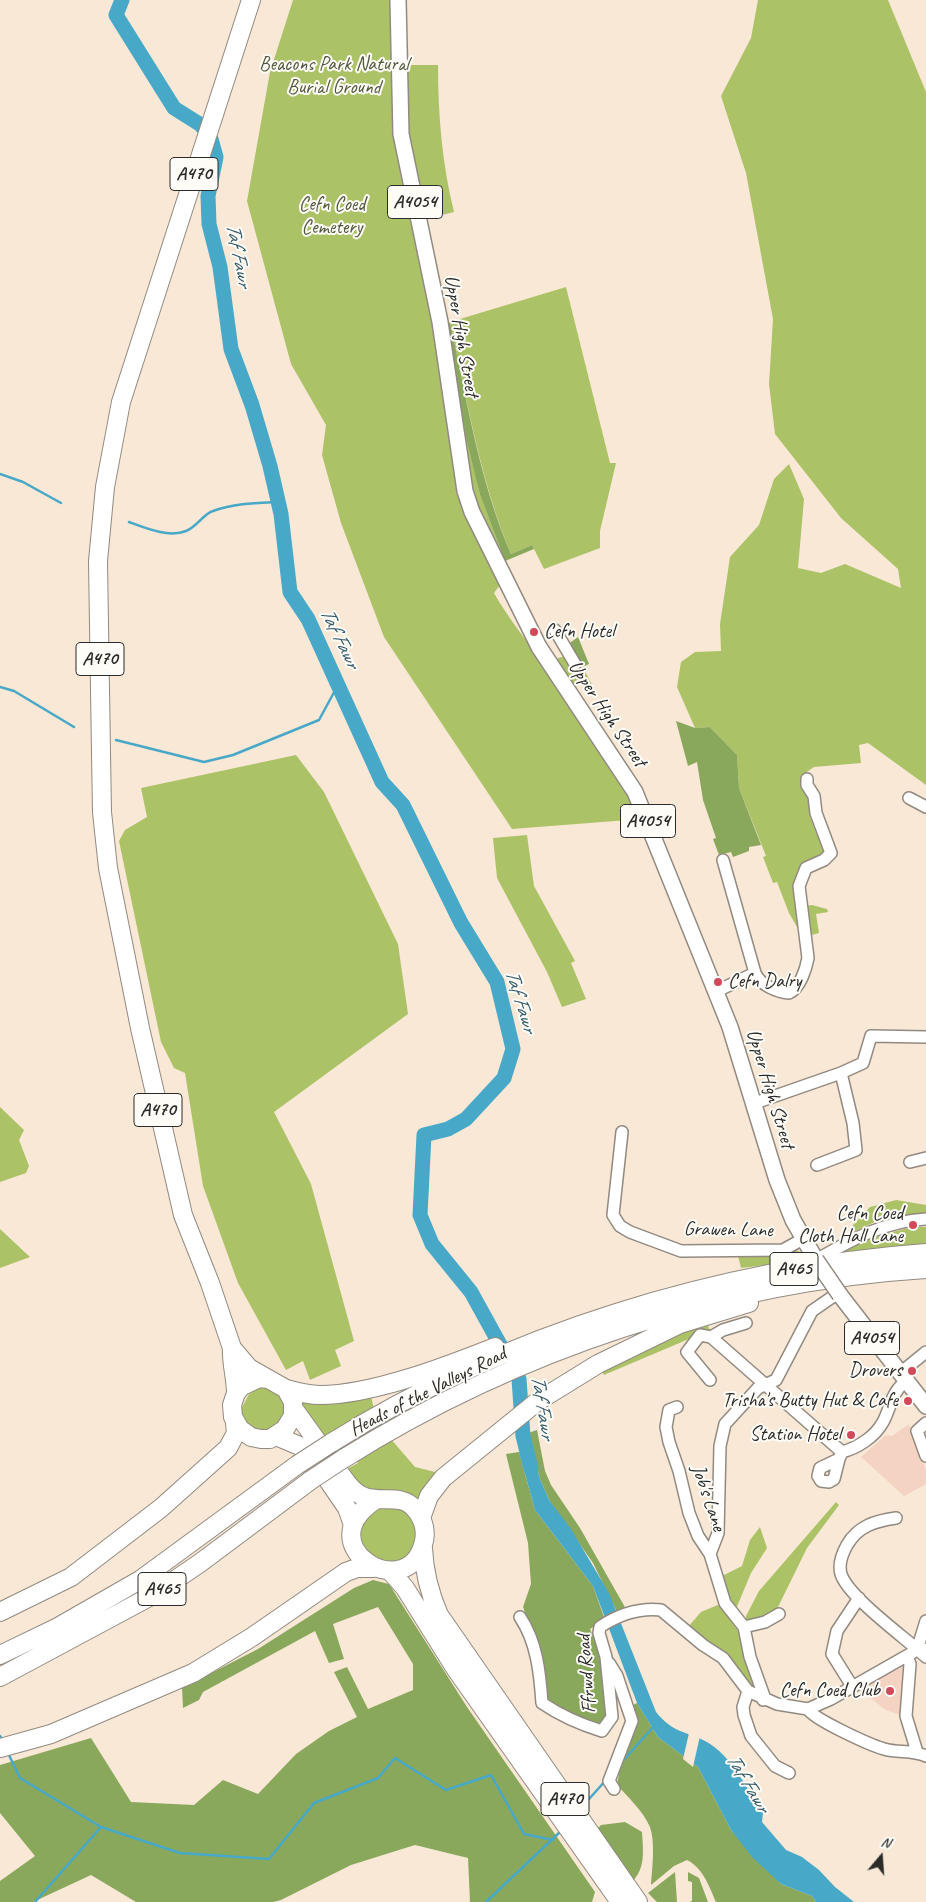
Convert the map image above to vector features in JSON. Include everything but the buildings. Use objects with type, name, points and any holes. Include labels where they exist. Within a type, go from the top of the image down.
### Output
[{"type":"highway","name":"A470","points":[[251,0],[121,402],[104,487],[98,561],[102,812],[108,868],[176,1192],[232,1348],[250,1368],[268,1379]]},
{"type":"highway","name":"A465","points":[[607,1319],[651,1295],[665,1297],[759,1275],[926,1253]]},
{"type":"highway","name":"Heads of the Valleys Road","points":[[0,1654],[58,1626],[140,1580],[297,1465],[377,1415],[492,1360],[607,1319],[706,1302],[804,1282],[854,1275],[926,1269]]},
{"type":"highway","points":[[421,1518],[429,1496],[443,1478],[499,1430],[538,1401],[598,1364],[680,1324],[792,1292],[804,1282]]},
{"type":"highway","name":"Heads of the Valleys Road","points":[[0,1677],[153,1595],[200,1563],[312,1480],[387,1433],[475,1388],[588,1340],[607,1319]]},
{"type":"highway","points":[[0,1612],[71,1577],[117,1544],[228,1448],[236,1433],[232,1405],[236,1393],[250,1381],[268,1379],[286,1389],[318,1395],[370,1387],[607,1319]]},
{"type":"highway","name":"A470","points":[[232,1348],[231,1361],[236,1380],[236,1393]]},
{"type":"highway","points":[[0,1748],[51,1734],[193,1673],[252,1637],[346,1572],[357,1568],[382,1569],[410,1564],[423,1548],[425,1528],[415,1509],[406,1502],[395,1498],[377,1499],[365,1497],[347,1483],[294,1409],[286,1389]]},
{"type":"highway","points":[[236,1423],[251,1437],[261,1439],[276,1436],[290,1423],[294,1409]]},
{"type":"highway","points":[[276,1436],[302,1447],[310,1454],[343,1502],[353,1525]]},
{"type":"highway","points":[[377,1499],[364,1507],[353,1525],[352,1538],[356,1550],[363,1561],[382,1569]]},
{"type":"highway","name":"A470","points":[[423,1548],[424,1573],[430,1596],[489,1700],[632,1902]]},
{"type":"highway","name":"A470","points":[[382,1569],[404,1588],[455,1668],[489,1700]]},
{"type":"main road","name":"Upper High Street","points":[[398,0],[401,134],[440,322],[465,491],[472,512],[520,612],[548,661],[635,792],[717,991],[777,1180],[792,1220],[817,1259]]},
{"type":"main road","name":"A4054","points":[[817,1259],[837,1295],[926,1406]]},
{"type":"street","points":[[555,630],[575,664]]},
{"type":"street","points":[[548,661],[566,649]]},
{"type":"street","points":[[724,860],[757,978],[767,985],[789,993],[795,988],[807,964],[799,886],[806,868],[824,860],[831,852],[816,813],[814,796],[807,785],[808,779]]},
{"type":"street","points":[[908,798],[926,807]]},
{"type":"street","points":[[717,991],[755,973]]},
{"type":"street","points":[[754,1103],[841,1073],[863,1063],[871,1036],[926,1037]]},
{"type":"street","points":[[816,1165],[856,1150],[853,1123],[841,1073]]},
{"type":"street","name":"Grawen Lane","points":[[622,1132],[614,1202],[614,1217],[620,1226],[681,1251],[783,1250],[804,1239]]},
{"type":"street","points":[[910,1162],[926,1158]]},
{"type":"street","points":[[817,1259],[844,1243],[872,1230],[902,1222],[926,1219]]},
{"type":"street","points":[[710,1554],[718,1533],[722,1435],[725,1424],[758,1388],[776,1380],[812,1311],[837,1295]]},
{"type":"street","points":[[711,1337],[724,1330],[746,1323]]},
{"type":"street","points":[[710,1380],[687,1352],[700,1335],[711,1337],[841,1455],[855,1448],[883,1422],[892,1396],[902,1378],[926,1352]]},
{"type":"street","name":"Job's Lane","points":[[677,1407],[669,1410],[666,1427],[689,1513],[698,1536],[710,1554],[725,1602],[744,1627],[750,1657],[764,1696],[763,1700]]},
{"type":"street","points":[[926,1423],[917,1431],[926,1456]]},
{"type":"street","points":[[896,1518],[873,1522],[856,1533],[845,1549],[840,1568],[842,1576],[859,1598],[923,1652]]},
{"type":"street","points":[[852,1686],[832,1654],[838,1632],[859,1598]]},
{"type":"street","name":"Ffrwd Road","points":[[520,1617],[529,1630],[537,1659],[542,1703],[563,1718],[602,1731],[612,1717],[606,1657],[599,1633],[600,1627],[620,1616],[643,1609],[661,1610],[702,1645],[723,1658],[748,1692],[763,1700],[808,1709]]},
{"type":"street","points":[[744,1627],[765,1622],[779,1614]]},
{"type":"street","points":[[923,1652],[926,1621]]},
{"type":"street","points":[[922,1754],[883,1748],[858,1738],[812,1714],[808,1709],[831,1699],[907,1656],[923,1652]]},
{"type":"street","points":[[907,1656],[910,1664],[906,1716],[922,1754]]},
{"type":"street","points":[[606,1657],[617,1676],[632,1721],[609,1781],[614,1789]]},
{"type":"street","points":[[748,1692],[743,1707],[751,1736],[775,1766],[789,1773]]},
{"type":"shaded area","points":[[909,1424],[926,1469],[926,1484],[904,1496],[861,1457],[886,1435],[892,1436]]},
{"type":"shaded area","points":[[905,1662],[903,1716],[886,1710],[857,1688]]},
{"type":"green space","name":"Cefn Coed Cemetery","points":[[293,0],[390,0],[397,128],[439,343],[457,495],[500,585],[494,593],[499,602],[569,700],[619,778],[641,819],[512,829],[384,637],[341,523],[322,455],[326,425],[291,364],[247,201],[270,72]]},
{"type":"green space","points":[[758,0],[888,0],[926,92],[926,785],[868,743],[859,745],[861,763],[814,767],[801,776],[812,809],[813,814],[810,817],[817,835],[823,836],[827,854],[806,865],[797,876],[795,892],[802,936],[789,913],[777,882],[773,883],[763,857],[766,856],[739,788],[737,755],[710,727],[695,728],[677,687],[681,662],[695,652],[721,651],[720,624],[730,557],[759,525],[774,479],[789,464],[804,499],[798,568],[821,573],[845,564],[901,588],[898,569],[841,518],[775,434],[769,384],[773,319],[746,173],[721,96],[751,38]]},
{"type":"green space","points":[[406,65],[438,65],[442,139],[446,175],[454,212],[426,219],[409,135]]},
{"type":"green space","points":[[566,287],[610,463],[616,463],[600,531],[600,548],[544,569],[532,545],[511,554],[500,526],[475,439],[450,322]]},
{"type":"green space","points":[[446,322],[450,322],[482,469],[500,526],[511,554],[532,545],[534,549],[505,561],[480,495],[467,441]]},
{"type":"green space","points":[[459,397],[480,495],[505,561],[502,563],[469,487],[460,438]]},
{"type":"green space","points":[[578,637],[589,664],[583,667],[567,645]]},
{"type":"green space","points":[[565,656],[583,667],[596,693],[581,683],[573,689],[558,663],[558,658]]},
{"type":"green space","points":[[676,721],[695,728],[710,727],[737,755],[739,788],[761,845],[749,847],[749,851],[733,857],[731,852],[719,855],[713,839],[716,838],[703,800],[697,762],[688,766]]},
{"type":"green space","points":[[296,755],[324,792],[398,944],[408,1014],[274,1112],[311,1184],[354,1341],[335,1350],[341,1366],[310,1380],[303,1361],[286,1370],[238,1283],[203,1186],[185,1073],[174,1068],[161,1042],[119,841],[125,830],[147,817],[141,788]]},
{"type":"green space","points":[[527,835],[534,886],[575,961],[571,963],[586,999],[562,1007],[547,972],[497,878],[493,838]]},
{"type":"green space","points":[[812,905],[827,909],[828,912],[816,914],[819,933],[808,936],[806,906]]},
{"type":"green space","points":[[0,1107],[24,1130],[19,1140],[29,1166],[26,1173],[0,1182]]},
{"type":"green space","points":[[896,1200],[926,1205],[926,1214],[879,1220],[853,1232],[853,1225],[870,1207]]},
{"type":"green space","points":[[916,1227],[926,1227],[926,1246],[846,1254],[846,1251],[871,1239]]},
{"type":"green space","points":[[0,1229],[30,1257],[0,1268]]},
{"type":"green space","points":[[796,1250],[804,1254],[806,1260],[741,1268],[738,1256],[774,1255]]},
{"type":"green space","points":[[707,1324],[710,1330],[604,1375],[601,1369],[654,1343]]},
{"type":"green space","points":[[265,1384],[274,1387],[288,1405],[278,1430],[256,1433],[238,1415],[249,1394]]},
{"type":"green space","points":[[370,1392],[374,1409],[324,1438],[299,1403],[308,1398]]},
{"type":"green space","points":[[537,1430],[545,1471],[551,1485],[580,1528],[626,1609],[618,1614],[593,1563],[549,1500],[540,1479],[528,1433]]},
{"type":"green space","points":[[390,1438],[415,1467],[439,1473],[418,1502],[398,1493],[363,1489],[345,1470],[358,1463],[356,1458]]},
{"type":"green space","points":[[519,1452],[535,1510],[593,1586],[605,1620],[590,1629],[601,1655],[607,1716],[598,1724],[581,1721],[545,1699],[543,1661],[523,1607],[531,1584],[528,1543],[506,1454]]},
{"type":"green space","points":[[836,1502],[839,1505],[807,1548],[778,1607],[765,1618],[751,1622],[746,1620],[746,1616],[759,1591]]},
{"type":"green space","points":[[389,1507],[400,1509],[409,1515],[415,1524],[417,1535],[415,1546],[409,1555],[400,1561],[389,1563],[378,1561],[369,1555],[363,1546],[361,1535],[363,1524],[369,1515],[378,1509]]},
{"type":"green space","points":[[760,1527],[767,1548],[751,1573],[736,1609],[730,1604],[722,1576],[742,1566],[750,1540]]},
{"type":"green space","points":[[373,1580],[389,1584],[467,1707],[595,1892],[592,1902],[470,1902],[468,1858],[415,1845],[351,1865],[281,1900],[273,1902],[136,1902],[91,1875],[33,1902],[0,1902],[0,1881],[35,1856],[0,1813],[0,1765],[91,1738],[131,1802],[194,1805],[223,1780],[258,1794],[296,1754],[329,1731],[357,1717],[334,1672],[347,1667],[368,1709],[413,1690],[413,1664],[378,1607],[333,1624],[344,1659],[329,1663],[315,1631],[203,1692],[199,1700],[183,1708],[182,1688],[258,1649],[354,1588]]},
{"type":"green space","points":[[720,1604],[740,1634],[757,1692],[688,1627],[701,1612]]},
{"type":"green space","points":[[637,1703],[658,1737],[698,1767],[731,1830],[781,1884],[812,1896],[816,1902],[716,1902],[701,1873],[693,1863],[687,1860],[674,1866],[651,1885],[653,1855],[649,1825],[643,1814],[617,1785],[631,1706]]},
{"type":"green space","points":[[625,1822],[642,1832],[642,1865],[632,1882],[596,1830],[601,1825]]},
{"type":"green space","points":[[675,1872],[677,1902],[657,1902],[648,1893]]},
{"type":"green space","points":[[688,1872],[699,1878],[708,1902],[689,1902],[692,1901],[692,1882],[688,1881]]},
{"type":"water","points":[[532,1448],[540,1479],[549,1500],[571,1529],[609,1593],[656,1712],[673,1728],[705,1741],[723,1754],[738,1773],[763,1813],[762,1822],[786,1850],[802,1857],[819,1870],[835,1887],[854,1902],[816,1902],[812,1896],[781,1884],[752,1857],[731,1830],[698,1767],[658,1737],[637,1703],[593,1586],[535,1510],[519,1452]]},
{"type":"pier","points":[[689,1733],[700,1736],[693,1767],[683,1759]]},
{"type":"waterway","name":"Taf Fawr","points":[[122,0],[116,15],[174,108],[201,125],[211,139],[216,157],[208,196],[209,224],[220,267],[231,349],[252,405],[270,466],[281,514],[290,592],[308,619],[382,782],[403,805],[461,923],[497,982],[513,1049],[504,1078],[466,1119],[448,1129],[424,1135],[420,1215],[432,1244],[471,1292],[519,1379],[523,1436],[531,1468]]},
{"type":"waterway","points":[[0,474],[23,482],[61,503]]},
{"type":"waterway","points":[[129,522],[165,533],[179,533],[190,529],[206,515],[221,508],[279,502]]},
{"type":"waterway","points":[[116,740],[204,762],[233,755],[319,720],[338,685]]},
{"type":"waterway","points":[[0,687],[14,691],[74,727]]},
{"type":"waterway","points":[[621,1763],[654,1726]]},
{"type":"waterway","points":[[0,1736],[3,1741]]},
{"type":"waterway","points":[[8,1753],[20,1778],[101,1827],[180,1853],[269,1859],[314,1803],[378,1778],[395,1758],[446,1790],[491,1775],[524,1834],[553,1840]]},
{"type":"waterway","points":[[581,1808],[606,1780]]},
{"type":"waterway","points":[[35,1902],[101,1827]]},
{"type":"waterway","points":[[486,1902],[561,1831]]},
{"type":"place","name":"Cefn Hotel","points":[[534,632]]},
{"type":"place","name":"Cefn Dalry","points":[[718,982]]},
{"type":"place","name":"Cefn Coed Cloth Hall Lane","points":[[913,1225]]},
{"type":"place","name":"Drovers","points":[[912,1371]]},
{"type":"place","name":"Trisha's Butty Hut & Cafe","points":[[908,1401]]},
{"type":"place","name":"Station Hotel","points":[[851,1435]]},
{"type":"place","name":"Cefn Coed Club","points":[[890,1691]]},
{"type":"park label","name":"Beacons Park Natural Burial Ground","points":[[334,76]]}]
